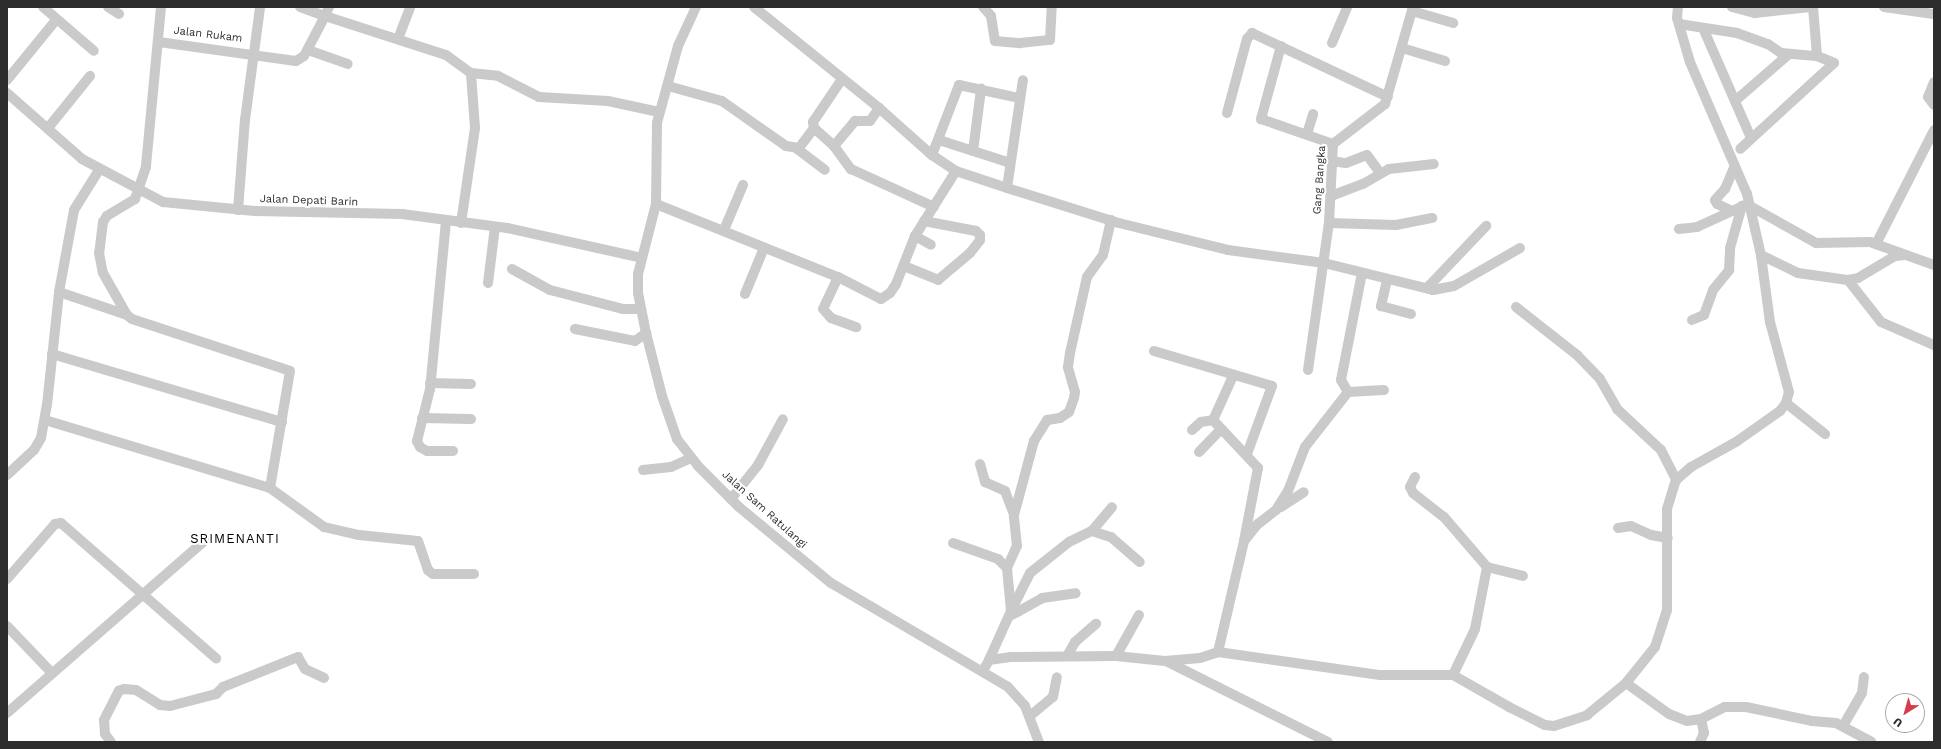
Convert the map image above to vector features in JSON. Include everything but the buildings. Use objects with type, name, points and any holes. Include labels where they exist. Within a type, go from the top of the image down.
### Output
[{"type":"street","points":[[43,7],[56,20],[94,51]]},
{"type":"street","points":[[108,7],[119,14]]},
{"type":"street","points":[[127,315],[103,273],[99,239],[107,216],[133,202],[146,167],[159,42],[161,7]]},
{"type":"street","points":[[238,210],[245,120],[260,7]]},
{"type":"street","points":[[300,7],[327,12],[398,39],[446,54],[471,73],[498,76],[539,97],[608,101],[659,112]]},
{"type":"street","points":[[398,39],[410,7]]},
{"type":"street","name":"Jalan Sam Ratulangi","points":[[696,7],[678,46],[668,86],[659,112],[655,153],[656,204],[638,274],[641,309],[646,333],[662,396],[678,439],[691,458],[730,499],[768,534],[849,596],[983,671],[1017,696],[1030,716],[1039,742]]},
{"type":"street","points":[[754,7],[879,108],[932,155],[956,171],[1007,188],[1111,220],[1228,250],[1324,263],[1387,280],[1433,290],[1454,286],[1520,248]]},
{"type":"street","points":[[983,7],[991,16],[995,41],[1020,43],[1050,40],[1052,7]]},
{"type":"street","points":[[1332,42],[1347,7]]},
{"type":"street","points":[[989,660],[1067,656],[1116,656],[1165,661],[1200,658],[1218,652],[1380,675],[1453,675],[1509,707],[1545,725],[1554,726],[1587,715],[1626,683],[1654,648],[1661,632],[1666,610],[1668,502],[1676,480],[1691,467],[1743,437],[1786,403],[1789,392],[1770,322],[1761,255],[1747,205],[1735,166],[1690,62],[1679,24],[1678,7]]},
{"type":"street","points":[[1732,7],[1755,13],[1811,7],[1817,56]]},
{"type":"street","points":[[1884,7],[1934,14]]},
{"type":"street","points":[[1412,9],[1453,23]]},
{"type":"street","name":"Gang Bangka","points":[[1308,370],[1329,223],[1333,144],[1380,109],[1388,97],[1412,9]]},
{"type":"street","points":[[327,12],[308,50],[348,64]]},
{"type":"street","points":[[7,80],[56,20]]},
{"type":"street","points":[[1679,24],[1737,33],[1789,54],[1817,56],[1832,61],[1833,68],[1740,149]]},
{"type":"street","points":[[1703,28],[1751,138]]},
{"type":"street","points":[[1226,113],[1249,35],[1252,34],[1281,46],[1388,97]]},
{"type":"street","name":"Jalan Rukam","points":[[159,42],[255,53],[296,61],[308,50]]},
{"type":"street","points":[[1281,46],[1260,117],[1333,144]]},
{"type":"street","points":[[1402,48],[1445,61]]},
{"type":"street","points":[[1735,101],[1789,54]]},
{"type":"street","points":[[461,223],[475,128],[471,73]]},
{"type":"street","points":[[48,128],[90,76]]},
{"type":"street","points":[[842,79],[813,122],[814,128],[834,146],[851,169],[934,207]]},
{"type":"street","points":[[1007,188],[1019,98],[1023,80]]},
{"type":"street","points":[[1934,82],[1928,97],[1934,105]]},
{"type":"street","points":[[932,155],[959,85],[1019,98]]},
{"type":"street","points":[[668,86],[722,101],[775,141],[796,148],[825,170]]},
{"type":"street","points":[[973,151],[981,89]]},
{"type":"street","name":"Jalan Depati Barin","points":[[7,93],[99,170],[163,202],[238,210],[402,214],[494,227],[642,258]]},
{"type":"street","points":[[834,146],[854,121],[870,121],[879,108]]},
{"type":"street","points":[[1307,134],[1313,114]]},
{"type":"street","points":[[796,148],[814,128]]},
{"type":"street","points":[[1876,244],[1934,130]]},
{"type":"street","points":[[939,140],[1010,163]]},
{"type":"street","points":[[1331,161],[1346,163],[1367,155],[1380,174]]},
{"type":"street","points":[[1331,196],[1363,184],[1389,169],[1434,164]]},
{"type":"street","points":[[1730,210],[1717,204],[1716,200],[1725,189],[1735,166]]},
{"type":"street","points":[[7,475],[34,450],[45,420],[58,292],[74,210],[99,170]]},
{"type":"street","points":[[656,204],[838,277],[881,298],[890,293],[904,266],[915,236],[956,171]]},
{"type":"street","points":[[724,230],[743,185]]},
{"type":"street","points":[[1692,320],[1704,316],[1713,290],[1729,270],[1730,248],[1747,205]]},
{"type":"street","points":[[1679,229],[1697,227],[1730,210],[1747,205],[1816,243],[1876,244],[1934,265]]},
{"type":"street","points":[[1329,223],[1409,224],[1432,218]]},
{"type":"street","points":[[1014,516],[1036,436],[1046,420],[1060,418],[1070,409],[1075,392],[1068,367],[1072,346],[1087,277],[1101,259],[1111,220]]},
{"type":"street","points":[[446,221],[430,383],[417,441],[420,448],[434,451],[453,451]]},
{"type":"street","points":[[904,266],[938,280],[970,253],[980,240],[980,235],[976,231],[924,221]]},
{"type":"street","points":[[1427,288],[1486,226]]},
{"type":"street","points":[[488,283],[494,227]]},
{"type":"street","points":[[915,236],[930,245]]},
{"type":"street","points":[[745,294],[764,248]]},
{"type":"street","points":[[1761,255],[1798,273],[1848,280],[1863,276],[1895,256],[1905,254]]},
{"type":"street","points":[[512,269],[550,290],[623,309],[641,309]]},
{"type":"street","points":[[1348,392],[1341,380],[1362,273]]},
{"type":"street","points":[[838,277],[823,309],[832,318],[856,327]]},
{"type":"street","points":[[1387,280],[1381,306],[1411,314]]},
{"type":"street","points":[[1848,280],[1881,322],[1934,345]]},
{"type":"street","points":[[58,292],[289,369],[282,422],[270,488]]},
{"type":"street","points":[[1516,307],[1577,355],[1600,379],[1617,409],[1661,450],[1676,480]]},
{"type":"street","points":[[575,329],[635,341],[646,333]]},
{"type":"street","points":[[1154,351],[1233,376],[1272,386],[1247,454]]},
{"type":"street","points":[[52,354],[282,422]]},
{"type":"street","points":[[1213,420],[1233,376]]},
{"type":"street","points":[[430,383],[471,384]]},
{"type":"street","points":[[1276,510],[1288,491],[1307,444],[1348,392],[1384,390]]},
{"type":"street","points":[[1786,403],[1825,434]]},
{"type":"street","points":[[422,418],[471,419]]},
{"type":"street","points":[[730,499],[758,465],[783,419]]},
{"type":"street","points":[[45,420],[270,488],[324,526],[358,535],[418,541],[428,570],[433,574],[474,574]]},
{"type":"street","points":[[1213,420],[1247,454],[1258,468],[1244,541],[1218,652]]},
{"type":"street","points":[[1192,430],[1203,421],[1213,420]]},
{"type":"street","points":[[1199,452],[1221,429]]},
{"type":"street","points":[[643,470],[671,468],[691,458]]},
{"type":"street","points":[[980,464],[985,482],[1010,496],[1014,516],[1017,546],[1008,568],[1008,615]]},
{"type":"street","points":[[1414,477],[1410,487],[1413,493],[1444,517],[1486,567],[1523,576]]},
{"type":"street","points":[[1244,541],[1258,524],[1276,510],[1304,492]]},
{"type":"street","points":[[983,671],[1008,615],[1030,573],[1069,542],[1092,531],[1112,507]]},
{"type":"street","points":[[7,579],[58,523],[216,658]]},
{"type":"street","points":[[1618,528],[1631,526],[1651,535],[1668,538]]},
{"type":"street","points":[[1092,531],[1111,537],[1140,562]]},
{"type":"street","points":[[7,714],[51,672],[142,596],[205,540]]},
{"type":"street","points":[[953,543],[998,559],[1008,568]]},
{"type":"street","points":[[1453,675],[1475,629],[1486,567]]},
{"type":"street","points":[[1008,615],[1042,598],[1076,593]]},
{"type":"street","points":[[1116,656],[1139,615]]},
{"type":"street","points":[[1067,656],[1075,642],[1096,624]]},
{"type":"street","points":[[7,626],[51,672]]},
{"type":"street","points":[[111,742],[105,734],[104,720],[119,691],[124,689],[136,690],[160,705],[170,706],[216,694],[223,687],[298,656],[305,669],[324,678]]},
{"type":"street","points":[[1165,661],[1324,741]]},
{"type":"street","points":[[1030,716],[1053,697],[1057,677]]},
{"type":"street","points":[[1843,726],[1862,693],[1864,677]]},
{"type":"street","points":[[1626,683],[1679,719],[1701,720],[1735,706],[1843,726],[1871,742]]},
{"type":"street","points":[[1700,742],[1704,733],[1701,720]]},
{"type":"district","name":"SRIMENANTI","points":[[235,539]]}]
